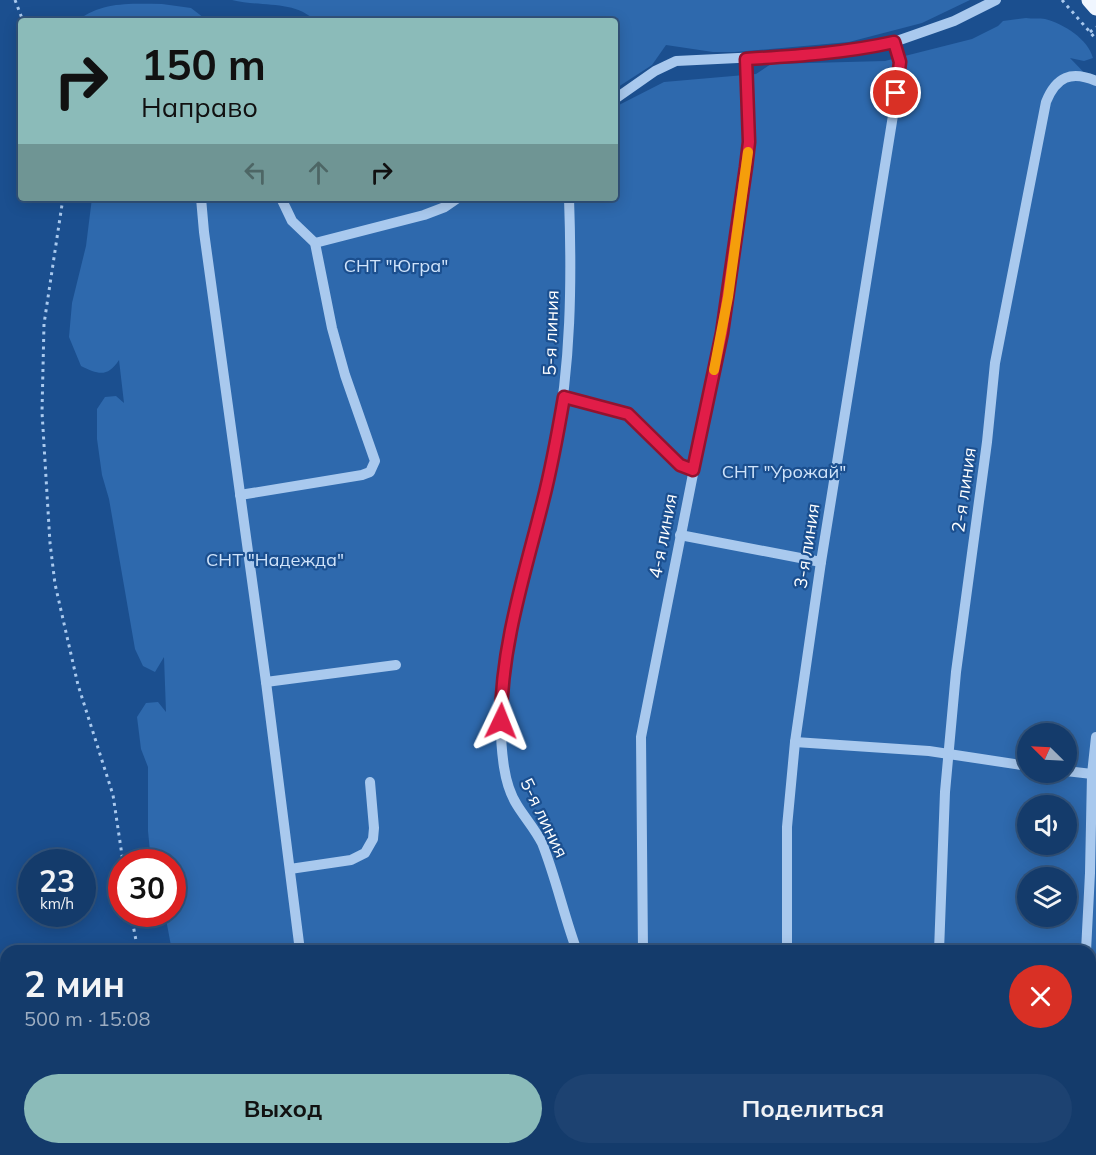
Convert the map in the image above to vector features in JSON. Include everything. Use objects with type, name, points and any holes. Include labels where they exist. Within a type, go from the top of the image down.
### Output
[{"type":"main road","points":[[1089,0],[1096,8]]},
{"type":"street","points":[[618,97],[655,71],[676,61],[746,59],[865,49],[894,42],[954,21],[996,0]]},
{"type":"street","name":"3-я линия","points":[[787,945],[787,827],[795,742],[821,562],[900,72],[900,62],[894,42]]},
{"type":"street","name":"4-я линия","points":[[643,945],[641,737],[722,333],[749,142],[746,59]]},
{"type":"street","name":"2-я линия","points":[[939,945],[948,754],[956,672],[987,442],[995,363],[1046,102],[1053,88],[1064,78],[1077,75],[1096,81]]},
{"type":"street","points":[[201,201],[299,945]]},
{"type":"street","points":[[240,495],[362,475],[374,468],[373,453],[345,375],[332,328],[315,243],[292,221],[282,201]]},
{"type":"street","name":"5-я линия","points":[[569,201],[569,314],[564,397],[547,484],[512,626],[503,682],[501,721],[504,766],[511,792],[542,845],[575,945]]},
{"type":"street","points":[[315,243],[424,215],[445,202]]},
{"type":"street","points":[[564,397],[628,414],[680,465],[693,470]]},
{"type":"street","points":[[680,535],[821,562]]},
{"type":"street","points":[[266,682],[396,665]]},
{"type":"street","points":[[1086,945],[1092,774],[1096,736]]},
{"type":"street","points":[[795,742],[948,754],[1017,764]]},
{"type":"street","points":[[1077,772],[1092,774]]},
{"type":"street","points":[[290,868],[351,860],[365,853],[373,839],[374,828],[370,782]]},
{"type":"path","points":[[15,0],[22,18]]},
{"type":"path","points":[[1062,0],[1096,39]]},
{"type":"path","points":[[1090,32],[1096,27]]},
{"type":"path","points":[[63,201],[44,324],[42,412],[50,543],[55,584],[78,685],[112,795],[121,849]]},
{"type":"path","points":[[133,927],[137,945]]},
{"type":"green space","points":[[232,0],[970,0],[922,23],[849,42],[735,52],[713,52],[666,45],[652,65],[618,87],[618,18],[312,18],[288,7]]},
{"type":"green space","points":[[128,4],[162,4],[191,8],[204,18],[82,18],[97,10]]},
{"type":"green space","name":"СНТ \"Урожай\"","points":[[1026,18],[1045,19],[1074,33],[1086,45],[1093,58],[1084,61],[1070,58],[1096,85],[1096,945],[171,945],[167,927],[186,927],[186,849],[150,849],[148,767],[141,749],[137,717],[146,703],[158,702],[166,712],[164,657],[155,672],[143,666],[135,649],[97,439],[97,409],[105,397],[116,396],[124,403],[119,360],[107,372],[98,373],[87,369],[81,366],[69,337],[72,303],[86,246],[92,201],[618,201],[618,105],[664,82],[756,74],[771,64],[885,61],[972,39],[998,26],[1003,21]]},
{"type":"slow traffic","points":[[714,370],[728,297],[748,152]]},
{"type":"route","points":[[501,721],[503,682],[512,626],[547,484],[564,397],[625,412],[634,418],[675,461],[693,470],[722,333],[746,167],[749,142],[746,59],[823,54],[865,49],[894,42],[900,62],[896,93]]},
{"type":"park label","name":"СНТ \"Югра\"","points":[[396,266]]},
{"type":"park label","name":"СНТ \"Надежда\"","points":[[275,560]]}]
